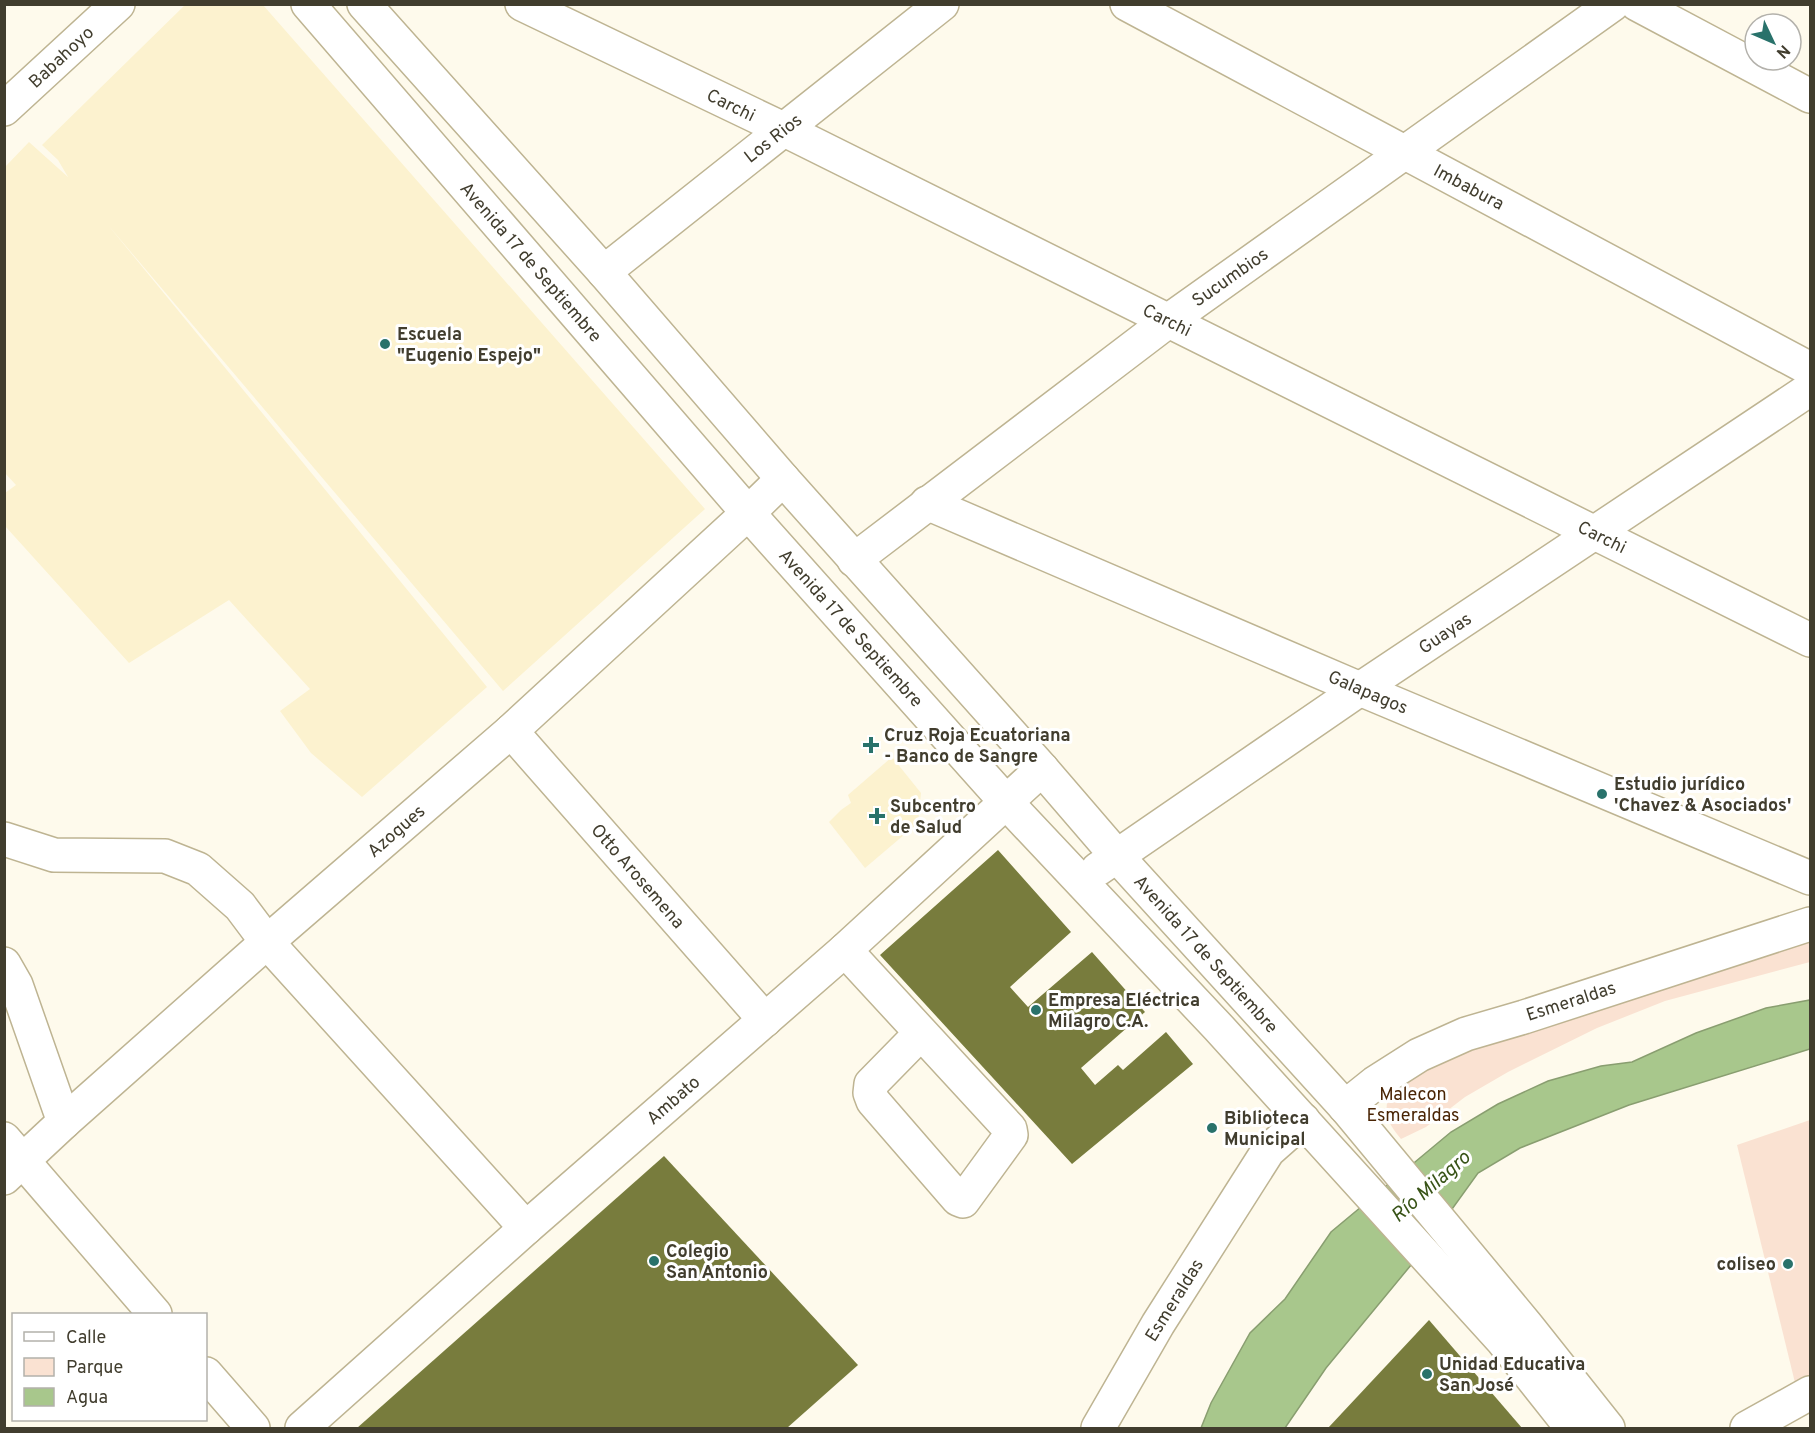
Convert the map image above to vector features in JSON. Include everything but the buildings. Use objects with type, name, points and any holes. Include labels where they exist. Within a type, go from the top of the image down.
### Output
[{"type":"street","name":"Babahoyo","points":[[4,110],[118,4]]},
{"type":"street","name":"Avenida 17 de Septiembre","points":[[308,4],[748,513],[1007,803],[1309,1127],[1608,1428]]},
{"type":"street","name":"Avenida 17 de Septiembre","points":[[364,4],[604,272],[854,560],[1116,855],[1346,1108],[1515,1333],[1572,1428]]},
{"type":"street","name":"Carchi","points":[[522,4],[783,129],[1810,640]]},
{"type":"street","name":"Los Rios","points":[[604,272],[942,4]]},
{"type":"street","name":"Imbabura","points":[[1127,4],[1810,369]]},
{"type":"street","name":"Sucumbios","points":[[854,560],[1168,321],[1613,4]]},
{"type":"street","points":[[1637,4],[1810,96]]},
{"type":"street","name":"Guayas","points":[[1082,881],[1116,855],[1360,689],[1810,389]]},
{"type":"street","name":"Azogues","points":[[11,1159],[64,1122],[267,942],[511,731],[783,479]]},
{"type":"street","name":"Galapagos","points":[[927,503],[1360,689],[1810,878]]},
{"type":"street","name":"Otto Arosemena","points":[[511,731],[765,1020]]},
{"type":"street","name":"Ambato","points":[[302,1428],[526,1228],[845,950],[1042,769]]},
{"type":"street","points":[[4,839],[54,855],[165,856],[198,869],[240,906],[267,942],[526,1228]]},
{"type":"street","name":"Esmeraldas","points":[[1346,1108],[1375,1083],[1419,1054],[1466,1034],[1810,924]]},
{"type":"street","points":[[845,950],[1011,1129],[1011,1135],[963,1201],[950,1191],[873,1101],[870,1093],[871,1084],[921,1033]]},
{"type":"street","points":[[4,964],[16,985],[64,1122]]},
{"type":"street","name":"Esmeraldas","points":[[1098,1428],[1158,1324],[1268,1150],[1309,1127]]},
{"type":"street","points":[[11,1159],[154,1313]]},
{"type":"street","points":[[207,1375],[252,1428]]},
{"type":"street","points":[[1747,1428],[1810,1393]]},
{"type":"shaded area","points":[[186,4],[263,5],[705,509],[503,691],[108,225],[487,687],[362,797],[311,753],[280,711],[310,689],[229,600],[129,663],[5,526],[5,493],[16,485],[4,472],[5,167],[29,142],[68,177],[58,160],[42,145]]},
{"type":"shaded area","name":"Subcentro de Salud","points":[[892,757],[921,793],[918,823],[865,868],[829,822],[851,803],[848,795]]},
{"type":"green space","name":"Malecon Esmeraldas","points":[[1810,940],[1810,962],[1665,1001],[1597,1028],[1508,1072],[1465,1097],[1426,1127],[1401,1139],[1389,1121],[1387,1103],[1390,1088],[1438,1057]]},
{"type":"green space","name":"coliseo","points":[[1810,1120],[1810,1382],[1797,1391],[1737,1145]]},
{"type":"water","name":"Río Milagro","points":[[1810,1000],[1810,1049],[1629,1105],[1520,1148],[1478,1173],[1416,1259],[1326,1368],[1285,1428],[1201,1428],[1211,1403],[1250,1333],[1285,1299],[1331,1232],[1451,1132],[1498,1104],[1548,1081],[1601,1066],[1632,1062],[1696,1033],[1766,1008]]},
{"type":"place","name":"Escuela \"Eugenio Espejo\"","points":[[385,344]]},
{"type":"place","name":"Cruz Roja Ecuatoriana - Banco de Sangre","points":[[871,745]]},
{"type":"place","name":"Estudio jurídico 'Chavez & Asociados'","points":[[1602,794]]},
{"type":"place","name":"Subcentro de Salud","points":[[877,816]]},
{"type":"place","name":"Empresa Eléctrica Milagro C.A.","points":[[1036,1010]]},
{"type":"place","name":"Biblioteca Municipal","points":[[1212,1128]]},
{"type":"place","name":"Colegio San Antonio","points":[[654,1261]]},
{"type":"place","name":"coliseo","points":[[1788,1264]]},
{"type":"place","name":"Unidad Educativa San José","points":[[1427,1374]]}]
